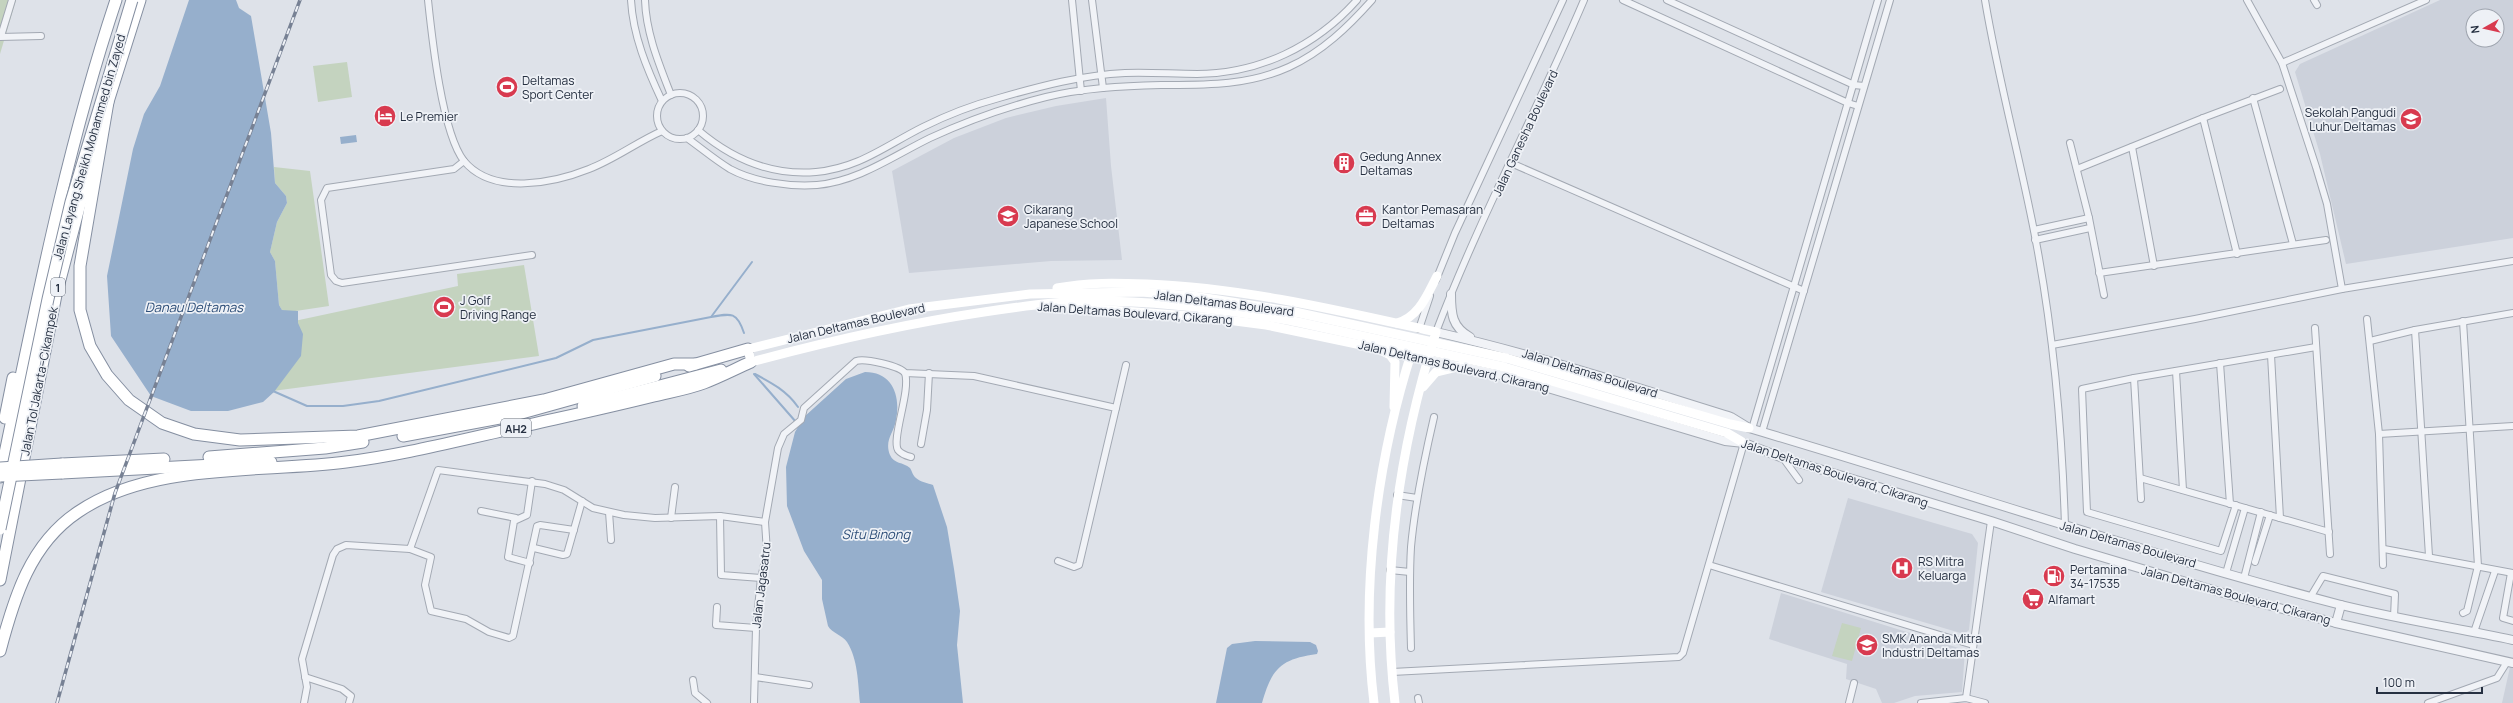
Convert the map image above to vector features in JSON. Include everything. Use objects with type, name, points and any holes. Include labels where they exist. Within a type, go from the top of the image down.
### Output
[{"type":"highway","name":"Jalan Tol Jakarta–Cikampek","points":[[0,477],[35,302],[56,211],[84,106],[116,0]]},
{"type":"highway","name":"Jalan Layang Sheikh Mohammed bin Zayed","points":[[0,498],[64,208],[126,0]]},
{"type":"highway","name":"Jalan Layang Sheikh Mohammed bin Zayed","points":[[0,529],[48,299],[71,202],[132,0]]},
{"type":"highway","name":"Jalan Tol Jakarta–Cikampek","points":[[0,580],[56,295],[108,102],[140,0]]},
{"type":"highway","points":[[108,102],[80,266],[80,310],[90,346],[107,375],[129,400],[162,423],[194,434],[233,440],[358,436],[544,400],[674,364],[695,364]]},
{"type":"highway","points":[[0,442],[26,323],[35,302]]},
{"type":"highway","name":"AH2","points":[[62,468],[325,448],[438,430],[511,416],[748,349]]},
{"type":"highway","name":"AH2","points":[[275,465],[347,462],[430,447],[577,415],[702,384],[751,362]]},
{"type":"highway","points":[[0,468],[275,465]]},
{"type":"highway","points":[[0,651],[13,604],[30,566],[50,537],[77,512],[110,495],[148,482],[181,476],[275,465]]},
{"type":"highway","points":[[0,477],[62,468]]},
{"type":"main road","points":[[1395,323],[1407,320],[1418,310],[1437,276]]},
{"type":"main road","name":"Jalan Deltamas Boulevard, Cikarang","points":[[1030,294],[1076,284],[1167,285],[1228,290],[1297,301],[1436,332]]},
{"type":"main road","name":"Jalan Deltamas Boulevard","points":[[748,349],[909,309],[1030,294],[1141,292],[1214,299],[1505,362],[1730,424],[1750,428]]},
{"type":"main road","name":"Jalan Deltamas Boulevard","points":[[751,362],[910,323],[1031,305],[1082,301],[1141,302],[1199,306],[1294,316]]},
{"type":"main road","name":"Jalan Deltamas Boulevard, Cikarang","points":[[1031,305],[1204,317],[1266,325],[1428,359]]},
{"type":"main road","points":[[1374,703],[1370,633],[1374,535],[1383,467],[1394,419],[1419,329]]},
{"type":"main road","points":[[1395,703],[1390,632],[1390,570],[1397,495],[1428,359],[1436,332]]},
{"type":"main road","points":[[1371,346],[1390,355],[1395,362],[1394,419]]},
{"type":"main road","points":[[748,349],[751,362]]},
{"type":"main road","name":"Jalan Deltamas Boulevard","points":[[1505,362],[1727,433],[1744,443]]},
{"type":"main road","points":[[1420,393],[1426,381],[1436,372],[1461,366]]},
{"type":"main road","points":[[1370,633],[1390,632]]},
{"type":"street","points":[[12,0],[0,37],[41,36]]},
{"type":"street","points":[[428,0],[448,126],[454,144],[464,161],[481,174],[506,182],[522,184],[549,181],[591,169],[662,131]]},
{"type":"street","points":[[631,0],[637,40],[648,71],[662,101]]},
{"type":"street","points":[[645,0],[650,36],[659,66],[671,95]]},
{"type":"street","points":[[1072,0],[1081,91]]},
{"type":"street","points":[[1092,0],[1103,88]]},
{"type":"street","points":[[698,130],[715,144],[739,159],[763,168],[789,172],[820,172],[839,169],[864,161],[922,128],[961,110],[998,98],[1080,77],[1125,73],[1198,74],[1228,72],[1259,64],[1284,55],[1311,41],[1341,17],[1356,0]]},
{"type":"street","points":[[687,138],[730,169],[758,178],[789,184],[817,185],[843,180],[866,172],[929,139],[1001,110],[1081,91],[1103,88],[1155,85],[1199,86],[1230,84],[1261,77],[1289,67],[1318,51],[1349,26],[1372,0]]},
{"type":"street","name":"Jalan Ganesha Boulevard","points":[[1419,329],[1437,276],[1563,0]]},
{"type":"street","name":"Jalan Ganesha Boulevard","points":[[1436,332],[1450,294],[1584,0]]},
{"type":"street","points":[[1623,0],[1848,103],[1858,106]]},
{"type":"street","points":[[1667,0],[1854,85],[1864,86]]},
{"type":"street","points":[[1750,428],[1794,289],[1878,0]]},
{"type":"street","points":[[1762,432],[1890,0]]},
{"type":"street","points":[[1984,0],[2005,104],[2036,240],[2052,344],[2061,435],[2065,526]]},
{"type":"street","points":[[2247,0],[2282,63],[2327,204],[2342,289]]},
{"type":"street","points":[[2282,63],[2426,0]]},
{"type":"street","points":[[2077,169],[2252,98],[2280,89]]},
{"type":"street","points":[[685,94],[698,102],[703,116],[698,130],[687,138],[673,139],[662,131],[657,123],[656,114],[662,101],[671,95],[685,94]]},
{"type":"street","points":[[2252,98],[2293,244]]},
{"type":"street","points":[[2203,118],[2237,254]]},
{"type":"street","points":[[2070,143],[2089,218],[2104,295]]},
{"type":"street","points":[[2132,147],[2154,266]]},
{"type":"street","points":[[464,161],[454,169],[327,188],[321,200],[331,275],[336,281],[342,283],[532,255]]},
{"type":"street","points":[[1511,163],[1794,289],[1804,291]]},
{"type":"street","points":[[2034,230],[2089,218]]},
{"type":"street","points":[[2036,240],[2090,228]]},
{"type":"street","points":[[2099,273],[2326,240]]},
{"type":"street","points":[[2052,344],[2195,319],[2342,289],[2513,261]]},
{"type":"street","points":[[1450,294],[1451,314],[1454,324],[1461,332],[1478,342]]},
{"type":"street","points":[[2370,341],[2415,330],[2513,313]]},
{"type":"street","points":[[2367,319],[2379,434],[2384,549],[2383,565]]},
{"type":"street","points":[[2462,322],[2478,566],[2468,611],[2463,613]]},
{"type":"street","points":[[2315,328],[2330,554]]},
{"type":"street","points":[[2415,330],[2429,556]]},
{"type":"street","name":"Jalan Deltamas Boulevard","points":[[1436,332],[1558,363],[1732,417],[1750,428],[1762,432],[2065,526],[2226,573],[2341,605],[2513,640]]},
{"type":"street","points":[[2220,363],[2233,504],[2221,551],[2087,511],[2082,390],[2134,378],[2220,363],[2316,347]]},
{"type":"street","points":[[2271,355],[2280,518]]},
{"type":"street","name":"Jalan Jagasatru","points":[[754,703],[756,628],[761,578],[767,552],[765,522],[778,448],[784,434],[801,420],[804,408],[856,361],[867,359],[898,367],[905,373]]},
{"type":"street","name":"Jalan Deltamas Boulevard, Cikarang","points":[[1428,359],[1515,378],[1725,441],[1744,443],[1783,458],[1991,521],[2097,556],[2336,623],[2510,662]]},
{"type":"street","points":[[1058,561],[1074,567],[1079,565],[1126,364]]},
{"type":"street","points":[[2176,371],[2183,490]]},
{"type":"street","points":[[911,457],[899,452],[896,445],[904,411],[905,373],[974,376],[1116,408]]},
{"type":"street","points":[[921,444],[927,410],[929,374]]},
{"type":"street","points":[[2134,378],[2141,499]]},
{"type":"street","points":[[1411,648],[1410,572],[1417,498],[1434,417]]},
{"type":"street","points":[[2379,434],[2513,426]]},
{"type":"street","points":[[1392,672],[1679,657],[1683,653],[1744,443]]},
{"type":"street","points":[[1783,458],[1799,480]]},
{"type":"street","points":[[410,549],[438,470],[532,481],[564,490],[593,508],[610,512],[643,517],[671,518],[720,516],[765,522]]},
{"type":"street","points":[[2140,478],[2329,532]]},
{"type":"street","points":[[481,511],[516,518],[527,515],[532,481]]},
{"type":"street","points":[[671,518],[675,487]]},
{"type":"street","points":[[1397,495],[1417,498]]},
{"type":"street","points":[[534,548],[566,555],[582,501]]},
{"type":"street","points":[[2226,573],[2245,508]]},
{"type":"street","points":[[610,512],[611,540]]},
{"type":"street","points":[[2244,578],[2261,512]]},
{"type":"street","points":[[2255,562],[2270,515]]},
{"type":"street","points":[[720,516],[721,575],[761,578]]},
{"type":"street","points":[[516,518],[508,559],[530,563]]},
{"type":"street","points":[[1966,698],[1972,645],[1991,521]]},
{"type":"street","points":[[304,703],[307,690],[302,659],[333,555],[338,549],[346,545],[410,549],[431,557],[425,585],[431,611],[466,619],[489,632],[509,638],[513,636],[538,525],[574,530]]},
{"type":"street","points":[[2384,549],[2429,556],[2512,573],[2503,618],[2513,622]]},
{"type":"street","points":[[1709,565],[1972,645]]},
{"type":"street","points":[[1390,570],[1410,572]]},
{"type":"street","points":[[2474,632],[2495,570]]},
{"type":"street","points":[[2311,596],[2323,576],[2395,594],[2394,616]]},
{"type":"street","points":[[2336,623],[2341,605]]},
{"type":"street","points":[[718,606],[716,625],[756,628]]},
{"type":"street","points":[[2428,703],[2497,678],[2510,662]]},
{"type":"street","points":[[305,677],[346,691],[351,696],[349,703]]},
{"type":"street","points":[[755,677],[809,685]]},
{"type":"street","points":[[693,680],[696,693],[706,703]]},
{"type":"street","points":[[1849,703],[1854,683]]},
{"type":"street","points":[[1921,703],[1966,698],[1985,703]]},
{"type":"shaded area","name":"Sekolah Pangudi Luhur Deltamas","points":[[2440,0],[2513,0],[2513,238],[2346,264],[2320,154],[2295,72],[2300,64]]},
{"type":"shaded area","name":"Cikarang Japanese School","points":[[1106,98],[1111,166],[1122,260],[1051,261],[909,273],[892,171],[954,138],[1006,118],[1056,106]]},
{"type":"shaded area","name":"RS Mitra Keluarga","points":[[1848,498],[1972,534],[1978,543],[1969,630],[1964,634],[1821,592]]},
{"type":"shaded area","name":"SMK Ananda Mitra Industri Deltamas","points":[[1781,593],[1965,650],[1962,692],[1915,696],[1894,703],[1882,703],[1876,689],[1846,679],[1847,664],[1769,639]]},
{"type":"shaded area","points":[[2510,667],[2513,668],[2513,703],[2502,703]]},
{"type":"green space","points":[[0,0],[16,0],[0,54]]},
{"type":"green space","points":[[347,62],[352,97],[318,102],[313,66]]},
{"type":"green space","points":[[274,167],[310,171],[329,306],[289,312],[282,310],[279,305],[275,261],[270,252],[277,222],[287,203],[286,196],[275,183]]},
{"type":"green space","name":"J Golf Driving Range","points":[[524,265],[539,356],[265,392],[257,329],[458,286],[457,274]]},
{"type":"green space","points":[[1842,623],[1861,628],[1852,661],[1832,656]]},
{"type":"water","name":"Danau Deltamas","points":[[189,0],[236,0],[239,8],[251,16],[271,133],[275,183],[286,196],[287,203],[277,222],[270,252],[275,261],[279,305],[282,310],[298,311],[298,323],[303,334],[301,356],[274,392],[263,402],[228,411],[191,411],[151,396],[111,336],[107,276],[133,149],[144,114],[160,86]]},
{"type":"water","points":[[356,135],[357,142],[341,144],[340,137]]},
{"type":"water","name":"Situ Binong","points":[[865,372],[882,376],[888,381],[896,394],[896,420],[889,441],[888,450],[894,460],[910,468],[914,476],[933,485],[947,527],[960,611],[957,645],[963,703],[860,703],[857,671],[851,649],[847,642],[828,626],[822,599],[822,580],[804,551],[787,506],[786,467],[795,432],[804,417],[846,379]]},
{"type":"water","points":[[1255,641],[1310,642],[1316,645],[1318,651],[1317,654],[1286,662],[1280,667],[1274,673],[1270,681],[1262,703],[1216,703],[1227,648],[1232,644]]},
{"type":"waterway","points":[[273,391],[307,406],[343,406],[379,401],[556,358],[593,340],[711,317],[752,262]]},
{"type":"waterway","points":[[711,317],[724,315],[733,316],[739,321],[744,333]]},
{"type":"waterway","points":[[754,374],[796,422]]},
{"type":"waterway","points":[[755,374],[784,392],[798,407]]},
{"type":"railway","points":[[57,703],[115,493],[300,0]]},
{"type":"place","name":"Deltamas Sport Center","points":[[507,87]]},
{"type":"place","name":"Le Premier","points":[[385,116]]},
{"type":"place","name":"Sekolah Pangudi Luhur Deltamas","points":[[2411,119]]},
{"type":"place","name":"Gedung Annex Deltamas","points":[[1344,163]]},
{"type":"place","name":"Cikarang Japanese School","points":[[1008,216]]},
{"type":"place","name":"Kantor Pemasaran Deltamas","points":[[1366,216]]},
{"type":"place","name":"J Golf Driving Range","points":[[444,307]]},
{"type":"place","name":"RS Mitra Keluarga","points":[[1902,568]]},
{"type":"place","name":"Pertamina 34-17535","points":[[2054,576]]},
{"type":"place","name":"Alfamart","points":[[2033,599]]},
{"type":"place","name":"SMK Ananda Mitra Industri Deltamas","points":[[1867,645]]}]
